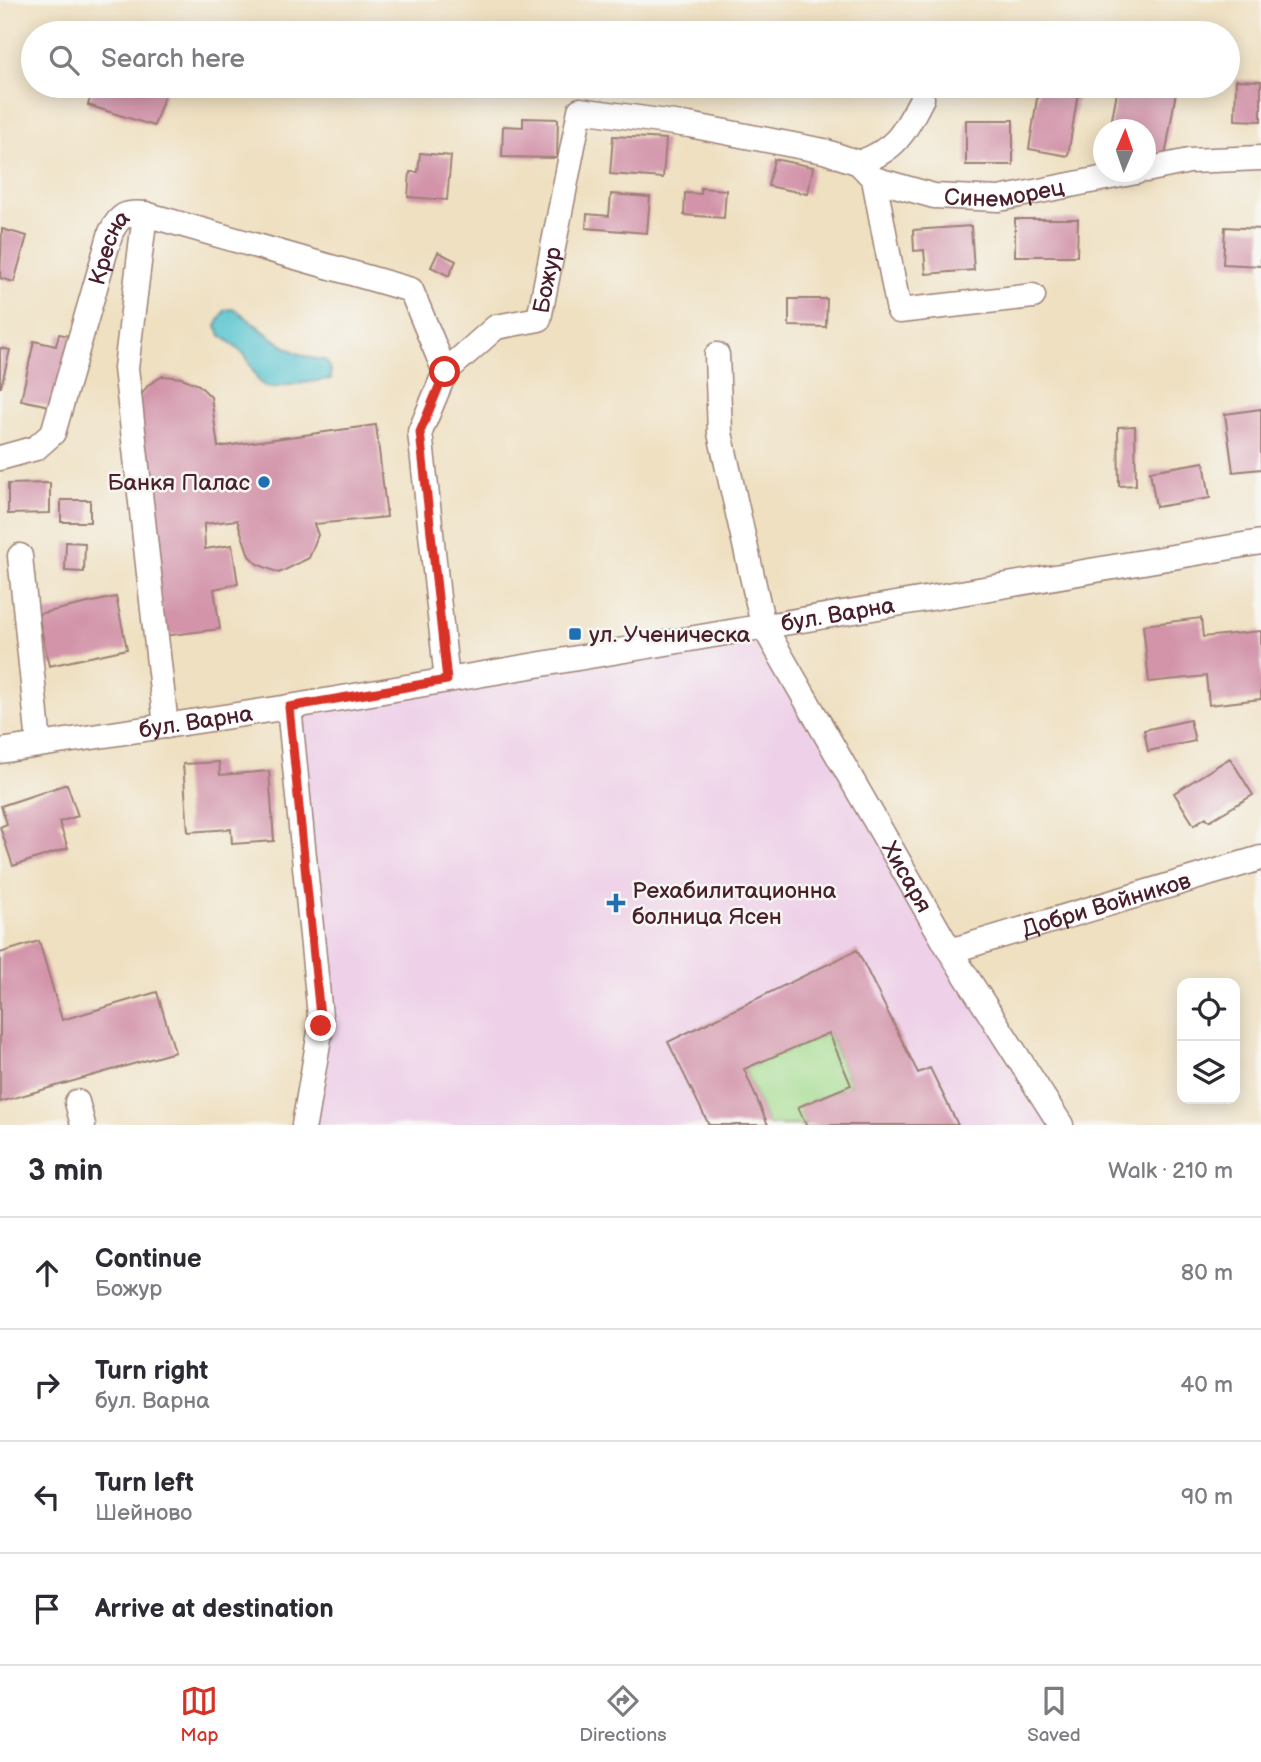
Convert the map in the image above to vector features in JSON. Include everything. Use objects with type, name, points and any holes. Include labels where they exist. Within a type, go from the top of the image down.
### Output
[{"type":"street","points":[[922,98],[904,134],[867,171],[899,311],[1034,296]]},
{"type":"street","name":"Синеморец","points":[[580,110],[689,125],[824,151],[867,171],[934,196],[999,199],[1093,180]]},
{"type":"street","name":"Божур","points":[[447,680],[420,432],[445,372],[496,327],[539,320],[580,110]]},
{"type":"street","points":[[1156,168],[1189,161],[1261,158]]},
{"type":"street","points":[[137,213],[126,368],[166,726]]},
{"type":"street","name":"Кресна","points":[[0,458],[36,448],[53,433],[111,232],[120,216],[137,213],[411,290],[445,372]]},
{"type":"street","name":"Хисаря","points":[[717,355],[720,433],[763,625],[950,951],[1061,1125]]},
{"type":"street","name":"бул. Варна","points":[[0,751],[289,707],[1261,542]]},
{"type":"street","points":[[19,556],[39,744]]},
{"type":"street","points":[[289,707],[321,1026],[304,1125]]},
{"type":"street","name":"Добри Войников","points":[[950,951],[1261,858]]},
{"type":"shaded area","name":"Рехабилитационна болница Ясен","points":[[763,625],[1061,1125],[304,1125],[321,1026],[289,707]]},
{"type":"green space","points":[[829,1033],[851,1085],[799,1107],[806,1125],[768,1125],[744,1069]]},
{"type":"water","points":[[235,309],[288,348],[312,358],[325,360],[331,370],[331,379],[269,388],[259,382],[245,355],[221,335],[216,326],[225,310]]},
{"type":"building","points":[[1240,80],[1261,81],[1261,121],[1235,120],[1236,98],[1240,98]]},
{"type":"building","points":[[90,98],[164,98],[154,126],[88,105]]},
{"type":"building","points":[[1037,98],[1077,98],[1068,156],[1029,149]]},
{"type":"building","points":[[1116,98],[1175,98],[1165,157],[1156,156],[1156,119],[1112,119]]},
{"type":"building","points":[[523,118],[558,119],[557,158],[502,157],[503,126],[523,127]]},
{"type":"building","points":[[966,120],[1013,120],[1013,165],[966,165]]},
{"type":"building","points":[[613,136],[666,139],[663,178],[610,174]]},
{"type":"building","points":[[420,153],[451,156],[447,200],[408,197],[410,172],[418,172]]},
{"type":"building","points":[[774,159],[813,167],[808,194],[768,186]]},
{"type":"building","points":[[701,188],[726,190],[724,218],[684,215],[685,193],[701,194]]},
{"type":"building","points":[[611,194],[650,197],[647,233],[586,228],[587,214],[609,216]]},
{"type":"building","points":[[1015,219],[1078,219],[1077,256],[1015,256]]},
{"type":"building","points":[[971,226],[974,270],[926,274],[924,250],[914,251],[913,230]]},
{"type":"building","points":[[1225,227],[1261,229],[1261,266],[1223,264]]},
{"type":"building","points":[[2,229],[27,236],[14,282],[0,278]]},
{"type":"building","points":[[438,252],[456,261],[449,276],[431,267]]},
{"type":"building","points":[[789,299],[827,299],[826,327],[789,326]]},
{"type":"building","points":[[59,334],[75,337],[59,408],[21,400],[34,341],[56,346]]},
{"type":"building","points":[[0,348],[10,350],[1,387],[0,387]]},
{"type":"building","name":"Банкя Палас","points":[[163,376],[182,378],[199,385],[211,397],[218,447],[376,425],[387,517],[314,524],[318,535],[309,558],[279,573],[257,564],[249,556],[237,520],[204,524],[205,549],[232,545],[238,584],[214,589],[220,629],[164,636],[135,404],[148,385]]},
{"type":"building","points":[[1261,409],[1261,469],[1233,472],[1225,414]]},
{"type":"building","points":[[1135,426],[1136,485],[1119,486],[1118,427]]},
{"type":"building","points":[[1204,462],[1210,498],[1156,507],[1150,471]]},
{"type":"building","points":[[50,483],[50,513],[8,514],[8,484]]},
{"type":"building","points":[[61,500],[90,500],[90,522],[61,522]]},
{"type":"building","points":[[66,542],[85,543],[84,572],[65,571]]},
{"type":"building","points":[[116,597],[127,649],[49,666],[38,614]]},
{"type":"building","points":[[1201,618],[1203,637],[1261,631],[1261,699],[1209,705],[1206,676],[1149,682],[1143,625]]},
{"type":"building","points":[[1190,720],[1195,741],[1148,751],[1144,730]]},
{"type":"building","points":[[1230,758],[1253,795],[1209,821],[1206,817],[1194,825],[1174,793]]},
{"type":"building","points":[[219,762],[220,775],[269,771],[274,841],[232,844],[231,829],[188,832],[183,764]]},
{"type":"building","points":[[67,784],[78,816],[59,822],[68,848],[13,866],[0,827],[7,824],[1,806]]},
{"type":"building","points":[[39,941],[62,1020],[157,992],[175,1052],[0,1102],[0,953]]},
{"type":"building","points":[[857,950],[918,1073],[930,1068],[958,1125],[806,1125],[798,1107],[851,1085],[829,1033],[744,1069],[768,1125],[709,1125],[668,1042]]},
{"type":"place","name":"Банкя Палас","points":[[264,482]]},
{"type":"place","name":"ул. Ученическа","points":[[575,634]]},
{"type":"place","name":"Рехабилитационна болница Ясен","points":[[616,903]]},
{"type":"route","points":[[321,1026],[289,707],[447,680],[420,432],[445,372]]}]
